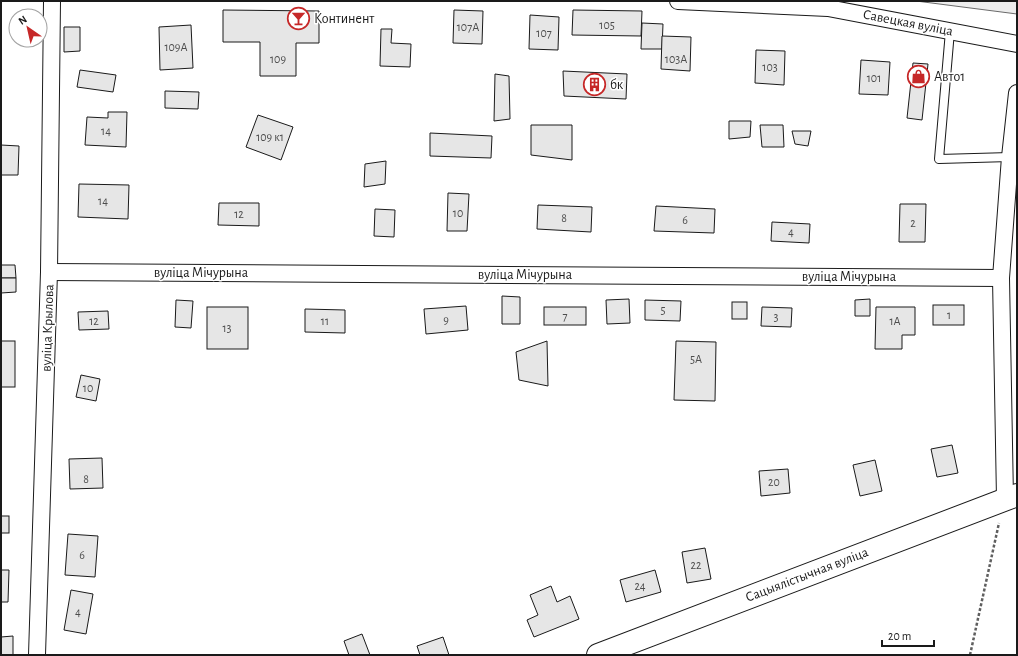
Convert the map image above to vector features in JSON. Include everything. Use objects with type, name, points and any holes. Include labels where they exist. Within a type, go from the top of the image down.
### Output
[{"type":"main road","name":"Сацыялістычная вуліца","points":[[598,655],[1006,498]]},
{"type":"street","name":"вуліца Крылова","points":[[37,655],[50,272],[52,1]]},
{"type":"street","name":"Савецкая вуліца","points":[[678,1],[828,8],[1017,44]]},
{"type":"street","points":[[1006,498],[1001,278],[1010,157],[1017,93]]},
{"type":"street","name":"вуліца Мічурына","points":[[50,272],[1001,278]]},
{"type":"lane","points":[[950,31],[939,159],[1010,157]]},
{"type":"path","points":[[970,655],[1006,498]]},
{"type":"shaded area","points":[[916,1],[1017,1],[1017,14]]},
{"type":"building","points":[[223,10],[319,11],[319,43],[296,43],[296,76],[260,76],[260,42],[223,42]]},
{"type":"building","points":[[454,10],[483,11],[482,44],[453,43]]},
{"type":"building","points":[[573,10],[642,11],[641,36],[572,35]]},
{"type":"building","points":[[530,15],[559,17],[558,50],[529,49]]},
{"type":"building","points":[[642,23],[663,24],[662,49],[641,49]]},
{"type":"building","points":[[191,25],[193,68],[160,70],[159,27]]},
{"type":"building","points":[[64,27],[80,27],[80,51],[64,52]]},
{"type":"building","points":[[381,29],[392,29],[391,43],[411,44],[410,67],[380,66]]},
{"type":"building","points":[[662,36],[691,37],[690,71],[661,69]]},
{"type":"building","points":[[756,50],[785,51],[784,85],[755,83]]},
{"type":"building","points":[[861,60],[890,62],[888,95],[859,94]]},
{"type":"building","points":[[913,63],[928,64],[922,120],[907,118]]},
{"type":"building","points":[[80,70],[116,75],[113,92],[77,87]]},
{"type":"building","name":"бк","points":[[563,71],[627,74],[626,99],[564,96]]},
{"type":"building","points":[[495,74],[509,76],[510,119],[494,121]]},
{"type":"building","points":[[165,91],[199,92],[198,109],[165,108]]},
{"type":"building","points":[[108,112],[127,112],[126,147],[85,145],[87,117],[108,118]]},
{"type":"building","points":[[258,115],[293,127],[281,160],[246,147]]},
{"type":"building","points":[[729,121],[751,121],[750,137],[729,139]]},
{"type":"building","points":[[531,125],[572,125],[572,160],[531,155]]},
{"type":"building","points":[[760,125],[783,125],[784,147],[762,147]]},
{"type":"building","points":[[792,131],[811,131],[808,146],[795,144]]},
{"type":"building","points":[[430,133],[492,136],[491,158],[430,156]]},
{"type":"building","points":[[1,145],[19,146],[18,175],[1,175]]},
{"type":"building","points":[[386,161],[385,184],[364,187],[365,164]]},
{"type":"building","points":[[79,184],[129,185],[128,219],[78,217]]},
{"type":"building","points":[[448,193],[469,194],[467,231],[447,231]]},
{"type":"building","points":[[219,203],[259,203],[259,226],[218,225]]},
{"type":"building","points":[[900,204],[926,204],[925,242],[899,242]]},
{"type":"building","points":[[538,205],[592,207],[591,232],[537,229]]},
{"type":"building","points":[[656,206],[715,209],[714,233],[654,231]]},
{"type":"building","points":[[375,209],[395,210],[394,237],[374,236]]},
{"type":"building","points":[[772,222],[810,224],[809,243],[771,241]]},
{"type":"building","points":[[1,265],[15,265],[16,278],[1,278]]},
{"type":"building","points":[[1,278],[16,278],[16,292],[1,293]]},
{"type":"building","points":[[502,296],[520,297],[520,324],[502,324]]},
{"type":"building","points":[[629,299],[630,323],[607,324],[606,300]]},
{"type":"building","points":[[870,299],[870,316],[855,316],[855,300]]},
{"type":"building","points":[[176,300],[193,301],[191,328],[175,327]]},
{"type":"building","points":[[645,300],[681,301],[680,321],[645,320]]},
{"type":"building","points":[[732,302],[747,302],[747,319],[732,319]]},
{"type":"building","points":[[933,305],[964,305],[964,325],[933,325]]},
{"type":"building","points":[[466,306],[468,330],[426,334],[424,309]]},
{"type":"building","points":[[207,307],[248,307],[248,349],[207,349]]},
{"type":"building","points":[[544,307],[586,307],[586,325],[544,325]]},
{"type":"building","points":[[762,307],[792,308],[791,327],[761,326]]},
{"type":"building","points":[[876,307],[915,307],[915,335],[902,335],[902,349],[875,349]]},
{"type":"building","points":[[305,309],[345,310],[345,333],[305,332]]},
{"type":"building","points":[[108,311],[109,329],[79,330],[78,312]]},
{"type":"building","points":[[1,341],[15,341],[15,387],[1,387]]},
{"type":"building","points":[[547,341],[548,386],[519,380],[516,352]]},
{"type":"building","points":[[676,341],[716,342],[715,401],[674,400]]},
{"type":"building","points":[[81,375],[100,379],[96,401],[76,397]]},
{"type":"building","points":[[952,445],[958,473],[937,477],[931,449]]},
{"type":"building","points":[[102,458],[103,488],[70,489],[69,459]]},
{"type":"building","points":[[875,460],[882,491],[860,496],[853,465]]},
{"type":"building","points":[[788,469],[790,493],[761,496],[759,471]]},
{"type":"building","points":[[1,516],[9,516],[9,533],[1,533]]},
{"type":"building","points":[[68,534],[98,536],[95,577],[65,575]]},
{"type":"building","points":[[705,548],[711,579],[687,583],[682,552]]},
{"type":"building","points":[[1,570],[9,570],[8,602],[1,602]]},
{"type":"building","points":[[655,570],[661,592],[626,602],[620,580]]},
{"type":"building","points":[[551,586],[557,602],[570,596],[579,619],[534,637],[527,620],[538,615],[530,595]]},
{"type":"building","points":[[71,590],[93,594],[86,634],[64,630]]},
{"type":"building","points":[[362,634],[370,655],[349,655],[344,641]]},
{"type":"building","points":[[13,636],[13,655],[1,655],[1,637]]},
{"type":"building","points":[[443,637],[449,655],[420,655],[417,646]]},
{"type":"place","name":"Континент","points":[[299,19]]},
{"type":"place","name":"Авто1","points":[[918,77]]},
{"type":"place","name":"бк","points":[[595,85]]}]
